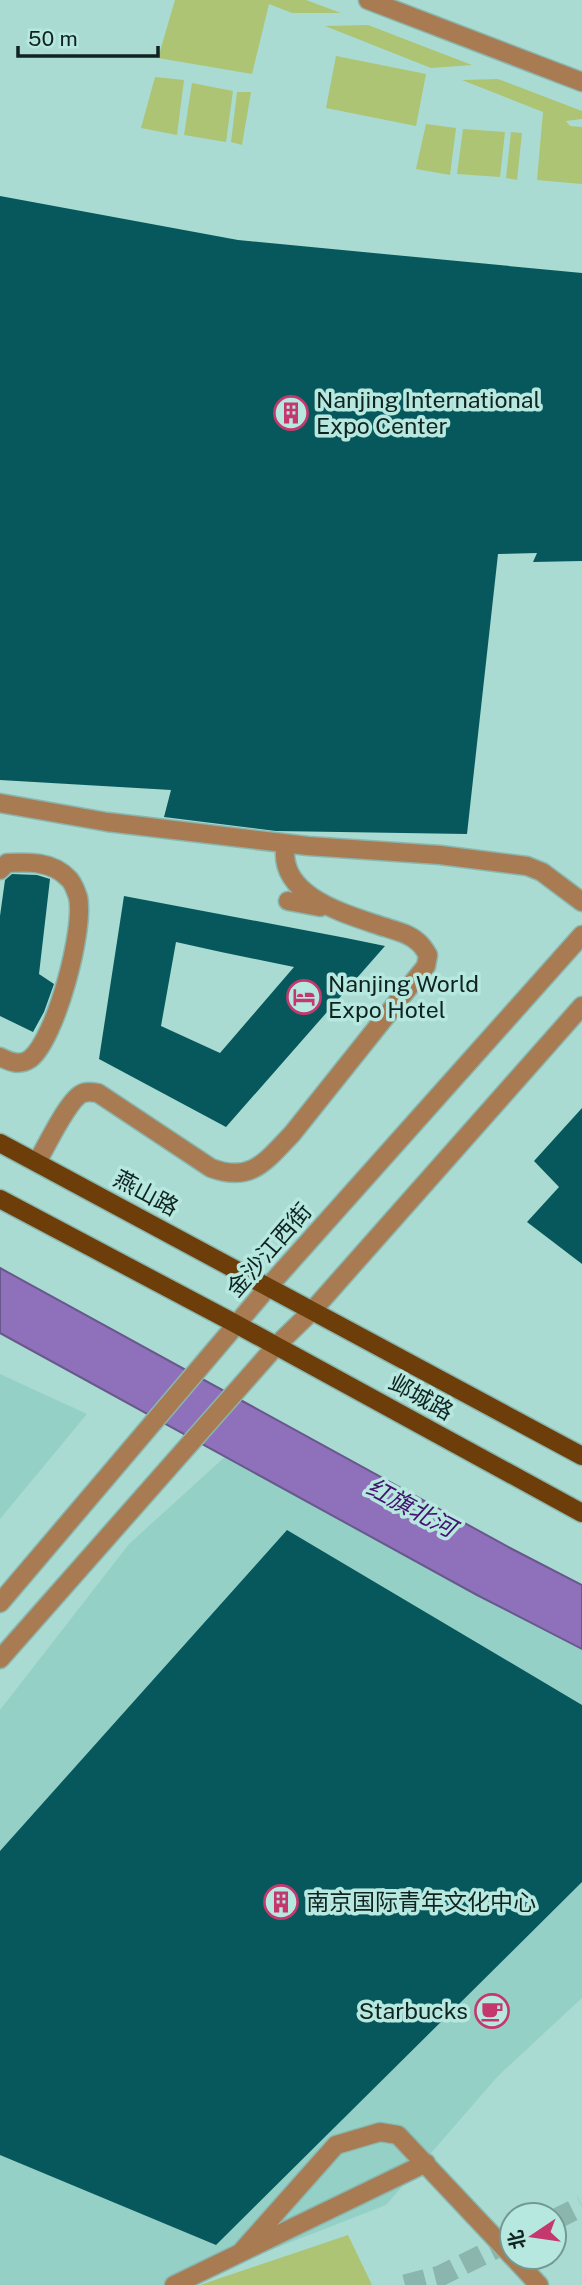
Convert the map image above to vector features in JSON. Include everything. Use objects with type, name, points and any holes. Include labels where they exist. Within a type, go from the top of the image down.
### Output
[{"type":"main road","name":"燕山路","points":[[0,1143],[269,1286]]},
{"type":"main road","points":[[0,1199],[236,1324]]},
{"type":"main road","name":"邺城路","points":[[269,1286],[582,1456]]},
{"type":"main road","name":"邺城路","points":[[236,1324],[582,1513]]},
{"type":"street","points":[[368,0],[582,82]]},
{"type":"street","points":[[0,803],[107,822],[286,844],[440,855],[527,866],[541,872],[582,902]]},
{"type":"street","points":[[286,844],[285,860],[289,873],[304,892],[334,909]]},
{"type":"street","points":[[0,870],[7,863],[30,862],[55,868],[70,879],[78,897],[77,926],[67,982],[51,1029],[29,1060],[15,1063],[0,1057]]},
{"type":"street","points":[[37,1162],[71,1102],[80,1094],[88,1092],[98,1093],[211,1168],[226,1174],[240,1174],[253,1169],[270,1157],[292,1134],[426,966],[428,954],[419,942],[402,932],[334,909],[288,901]]},
{"type":"street","name":"金沙江西街","points":[[0,1603],[269,1286],[582,935]]},
{"type":"street","points":[[0,1659],[276,1346],[313,1310],[582,1006]]},
{"type":"street","points":[[241,2252],[336,2145],[380,2132],[398,2135],[498,2240]]},
{"type":"street","points":[[174,2285],[426,2163]]},
{"type":"street","points":[[526,2271],[539,2285]]},
{"type":"shaded area","points":[[0,1374],[87,1414],[0,1519]]},
{"type":"shaded area","name":"南京国际青年文化中心","points":[[239,1444],[582,1636],[582,1998],[498,2076],[386,2205],[181,2285],[0,2285],[0,1710],[129,1544]]},
{"type":"green space","points":[[175,0],[306,0],[341,13],[292,13],[269,4],[252,74],[158,58]]},
{"type":"green space","points":[[368,25],[472,65],[431,68],[325,26]]},
{"type":"green space","points":[[336,56],[426,74],[416,126],[326,108]]},
{"type":"green space","points":[[155,77],[184,80],[177,135],[141,128]]},
{"type":"green space","points":[[498,79],[582,111],[582,119],[566,121],[570,126],[582,127],[582,184],[537,180],[543,112],[462,80]]},
{"type":"green space","points":[[192,83],[233,91],[226,142],[184,135]]},
{"type":"green space","points":[[237,92],[251,92],[242,145],[231,142]]},
{"type":"green space","points":[[426,124],[456,128],[450,175],[416,169]]},
{"type":"green space","points":[[463,129],[505,132],[500,177],[457,174]]},
{"type":"green space","points":[[511,132],[522,133],[517,180],[506,178]]},
{"type":"green space","points":[[348,2235],[372,2285],[200,2285]]},
{"type":"water","name":"红旗北河","points":[[0,1268],[582,1585],[582,1649],[477,1595],[0,1333]]},
{"type":"building","name":"Nanjing International Expo Center","points":[[0,196],[238,240],[582,273],[582,561],[533,562],[537,553],[498,554],[467,834],[276,831],[164,817],[171,790],[0,780]]},
{"type":"building","points":[[12,874],[37,875],[50,879],[39,974],[54,984],[33,1032],[0,1016],[0,916],[5,880]]},
{"type":"building","name":"Nanjing World Expo Hotel","points":[[124,896],[385,946],[226,1127],[99,1059]],"holes":[[[176,942],[294,967],[220,1053],[161,1026]]]},
{"type":"building","points":[[582,1108],[582,1264],[527,1222],[559,1187],[534,1161]]},
{"type":"building","name":"南京国际青年文化中心","points":[[287,1530],[582,1705],[582,1882],[216,2245],[0,2155],[0,1851]]},
{"type":"tunnel","points":[[568,2213],[582,2206]]},
{"type":"tunnel","points":[[405,2285],[440,2276],[498,2247]]},
{"type":"place","name":"Nanjing International Expo Center","points":[[291,413]]},
{"type":"place","name":"Nanjing World Expo Hotel","points":[[304,997]]},
{"type":"place","name":"南京国际青年文化中心","points":[[281,1902]]},
{"type":"place","name":"Starbucks","points":[[492,2011]]}]
